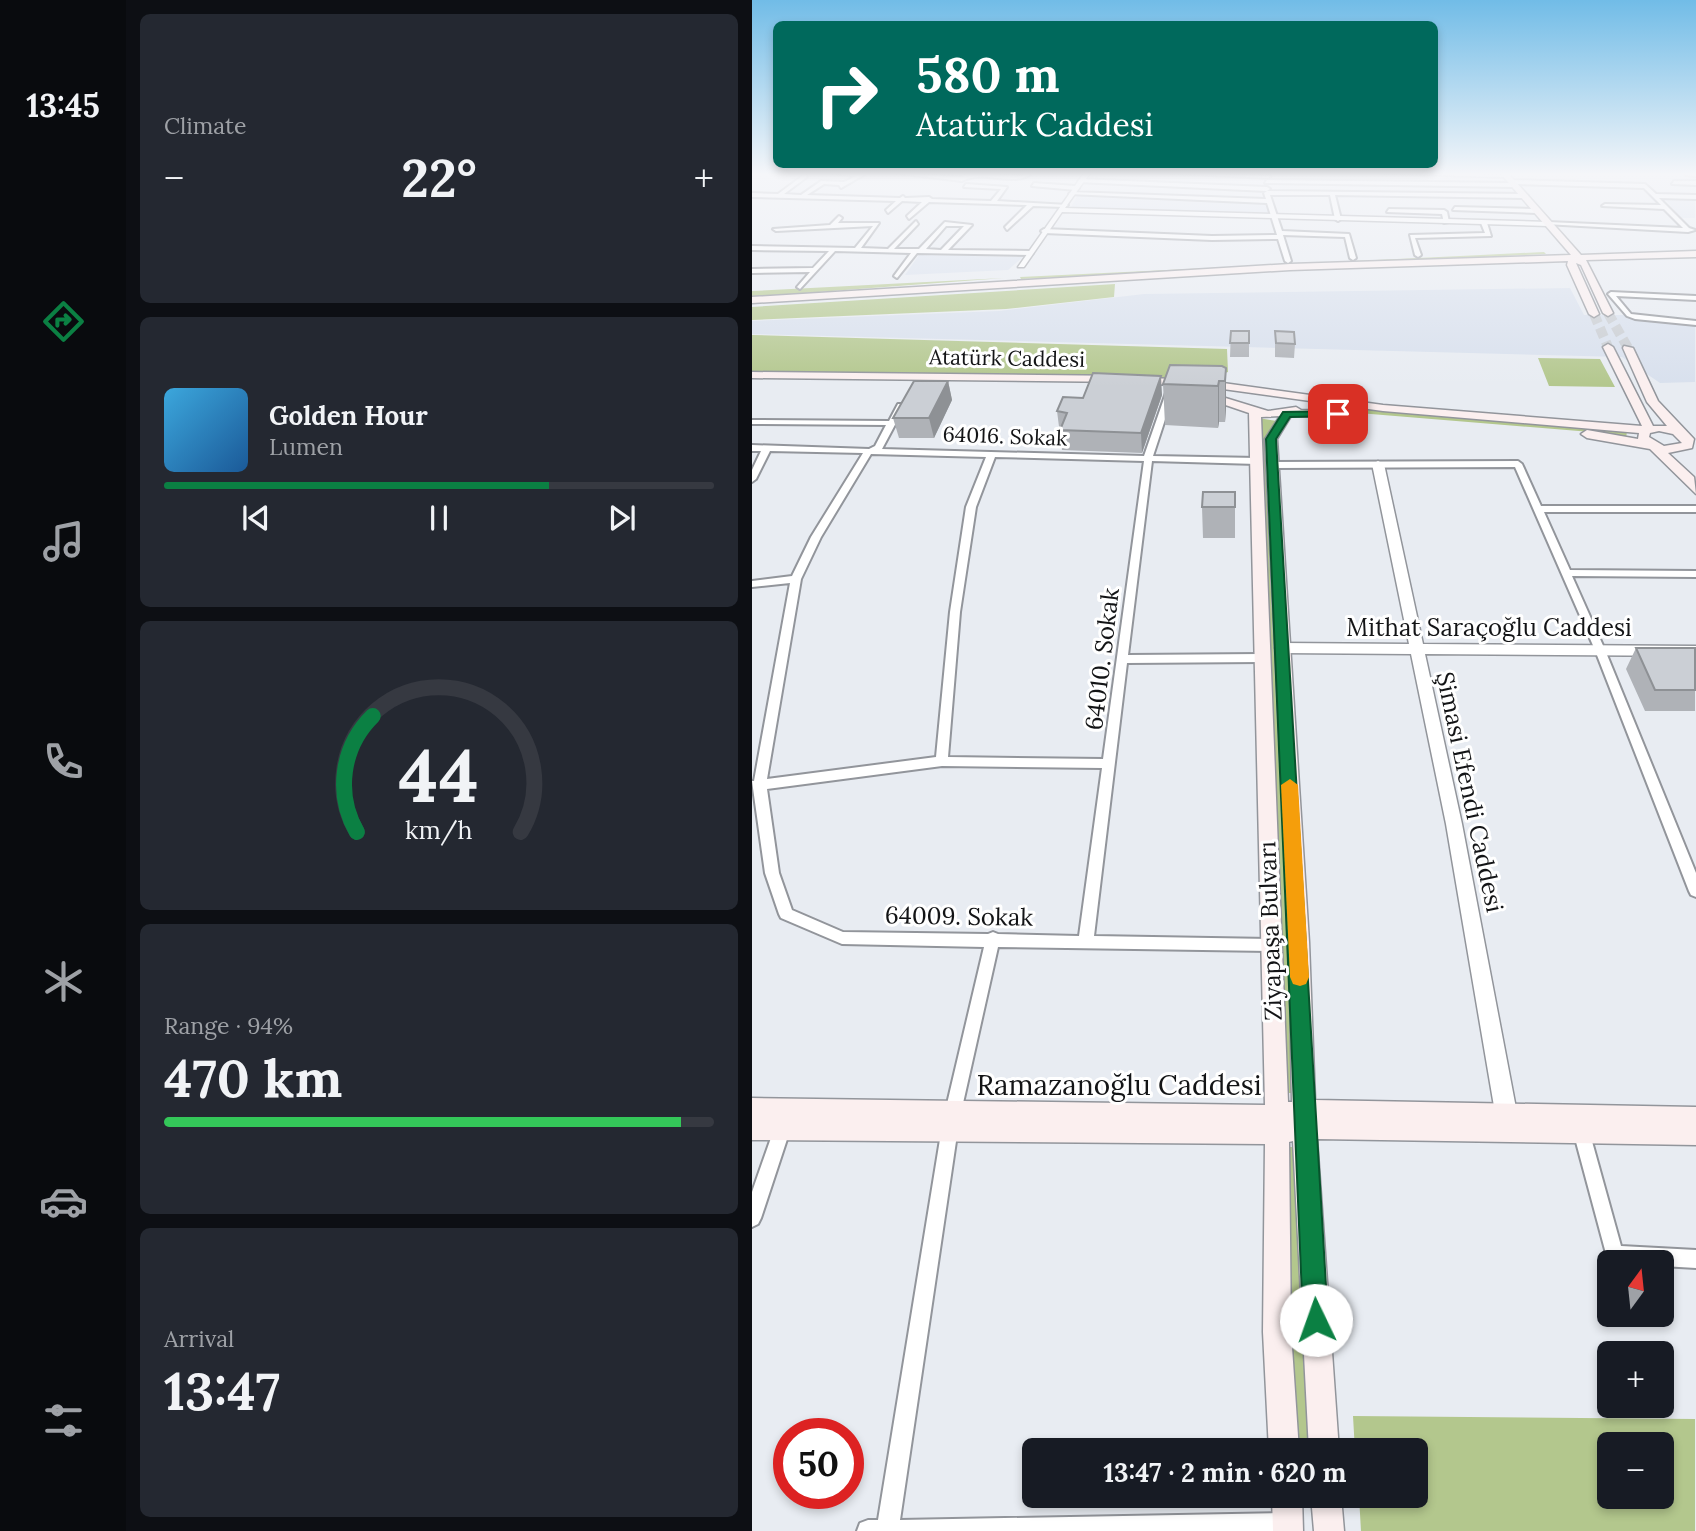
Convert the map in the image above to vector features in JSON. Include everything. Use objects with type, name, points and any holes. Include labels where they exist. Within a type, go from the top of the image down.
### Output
[{"type":"main road","points":[[1564,244],[1608,313]]},
{"type":"main road","points":[[752,289],[956,286],[1467,257],[1576,259],[1594,254],[1695,248]]},
{"type":"main road","points":[[956,286],[1015,272],[1033,274],[1418,255],[1576,259],[1652,250],[1695,254]]},
{"type":"main road","points":[[1576,259],[1594,314]]},
{"type":"main road","points":[[752,300],[794,290],[1000,276],[1015,272],[1044,280]]},
{"type":"main road","points":[[1608,347],[1648,429]]},
{"type":"main road","points":[[1628,348],[1653,402],[1677,432],[1688,439],[1695,461]]},
{"type":"main road","name":"Atatürk Caddesi","points":[[752,377],[914,382],[1110,383],[1171,387],[1274,416],[1291,408]]},
{"type":"main road","name":"Atatürk Caddesi","points":[[752,377],[1090,377],[1260,391],[1291,408]]},
{"type":"main road","points":[[1253,411],[1247,402],[1248,397],[1260,391]]},
{"type":"main road","points":[[1291,408],[1383,408],[1695,432]]},
{"type":"main road","points":[[1291,408],[1592,435],[1668,450],[1690,446]]},
{"type":"main road","name":"Ziyapaşa Bulvarı","points":[[1283,1438],[1277,1332],[1276,1123],[1261,658],[1265,463],[1271,439],[1291,408]]},
{"type":"main road","name":"Ziyapaşa Bulvarı","points":[[1253,411],[1265,463],[1282,648],[1299,942],[1304,1121],[1323,1438]]},
{"type":"main road","points":[[1648,429],[1642,435],[1688,477],[1695,489]]},
{"type":"main road","name":"Ramazanoğlu Caddesi","points":[[752,1110],[786,1120]]},
{"type":"main road","name":"Ramazanoğlu Caddesi","points":[[752,1128],[786,1120],[1580,1124],[1695,1119]]},
{"type":"main road","name":"Ramazanoğlu Caddesi","points":[[1580,1124],[1695,1133]]},
{"type":"main road","points":[[1327,1508],[1328,1531]]},
{"type":"street","points":[[814,249],[818,244]]},
{"type":"street","points":[[857,250],[861,244]]},
{"type":"street","points":[[890,250],[895,244]]},
{"type":"street","points":[[897,276],[925,244]]},
{"type":"street","points":[[943,251],[950,244]]},
{"type":"street","points":[[1015,272],[1035,244]]},
{"type":"street","points":[[1283,244],[1288,261]]},
{"type":"street","points":[[1349,244],[1353,258]]},
{"type":"street","points":[[1415,244],[1418,255]]},
{"type":"street","points":[[755,248],[1030,253]]},
{"type":"street","points":[[794,290],[834,249]]},
{"type":"street","points":[[752,271],[815,270]]},
{"type":"street","points":[[1695,298],[1611,293],[1629,315],[1695,323]]},
{"type":"street","name":"64010. Sokak","points":[[1086,940],[1149,458],[1171,387]]},
{"type":"street","name":"64009. Sokak","points":[[906,396],[878,448],[868,452],[823,526],[796,579],[756,785],[772,873],[786,914],[842,938],[992,938],[1270,945]]},
{"type":"street","points":[[752,422],[892,423]]},
{"type":"street","name":"64016. Sokak","points":[[752,448],[1265,463]]},
{"type":"street","points":[[752,479],[767,448]]},
{"type":"street","points":[[942,761],[955,612],[971,507],[992,453]]},
{"type":"street","points":[[1265,463],[1518,464],[1600,650],[1695,891]]},
{"type":"street","name":"Şimasi Efendi Caddesi","points":[[1378,464],[1454,824],[1508,1123]]},
{"type":"street","points":[[1540,509],[1695,509]]},
{"type":"street","points":[[1567,573],[1695,574]]},
{"type":"street","points":[[752,584],[796,579]]},
{"type":"street","name":"Mithat Saraçoğlu Caddesi","points":[[1282,648],[1695,651]]},
{"type":"street","points":[[1123,659],[1261,658]]},
{"type":"street","points":[[756,785],[942,761],[1110,764]]},
{"type":"street","points":[[887,1531],[951,1121],[992,938]]},
{"type":"street","points":[[752,1218],[786,1120]]},
{"type":"street","points":[[1580,1124],[1614,1255],[1695,1259]]},
{"type":"street","points":[[868,1531],[1288,1517]]},
{"type":"shaded area","points":[[919,255],[1023,257],[1008,270],[905,275]]},
{"type":"shaded area","points":[[1570,288],[1584,315],[1625,315],[1695,325],[1695,382],[1660,383],[1622,357],[752,334],[752,321],[999,311],[1144,294]]},
{"type":"green space","points":[[1544,252],[1546,254],[1020,277]]},
{"type":"green space","points":[[1004,278],[752,297],[752,291]]},
{"type":"green space","points":[[1115,284],[1114,297],[1006,309],[752,320],[752,307]]},
{"type":"green space","points":[[752,335],[1227,349],[1228,372],[1209,377],[1168,380],[1063,375],[752,373]]},
{"type":"green space","points":[[1538,358],[1600,359],[1615,387],[1549,386]]},
{"type":"green space","points":[[1312,401],[1376,410],[1627,430],[1626,440],[1591,432],[1310,409]]},
{"type":"green space","points":[[1258,418],[1277,421],[1264,440],[1294,1093],[1283,1093]]},
{"type":"green space","points":[[1284,1147],[1295,1147],[1309,1438],[1293,1438]]},
{"type":"green space","points":[[1353,1416],[1695,1419],[1695,1531],[1361,1531],[1360,1508],[1428,1508],[1428,1438],[1354,1438]]},
{"type":"building","points":[[1231,331],[1249,331],[1249,343],[1230,343]]},
{"type":"building","points":[[1275,331],[1294,332],[1295,344],[1276,343]]},
{"type":"building","points":[[1170,365],[1222,366],[1226,368],[1225,381],[1219,381],[1218,386],[1163,384]]},
{"type":"building","points":[[1093,373],[1161,376],[1141,433],[1060,430],[1067,413],[1057,411],[1063,397],[1083,398]]},
{"type":"building","points":[[914,381],[948,381],[929,418],[893,418]]},
{"type":"building","points":[[1203,492],[1235,492],[1235,507],[1202,507]]},
{"type":"building","points":[[1636,648],[1695,648],[1695,690],[1655,690]]},
{"type":"tunnel","points":[[1608,313],[1628,348]]},
{"type":"tunnel","points":[[1594,314],[1608,347]]},
{"type":"slow traffic","points":[[1290,785],[1300,977]]},
{"type":"route","points":[[1316,1320],[1304,1120],[1299,942],[1271,439],[1287,414],[1338,414]]}]
